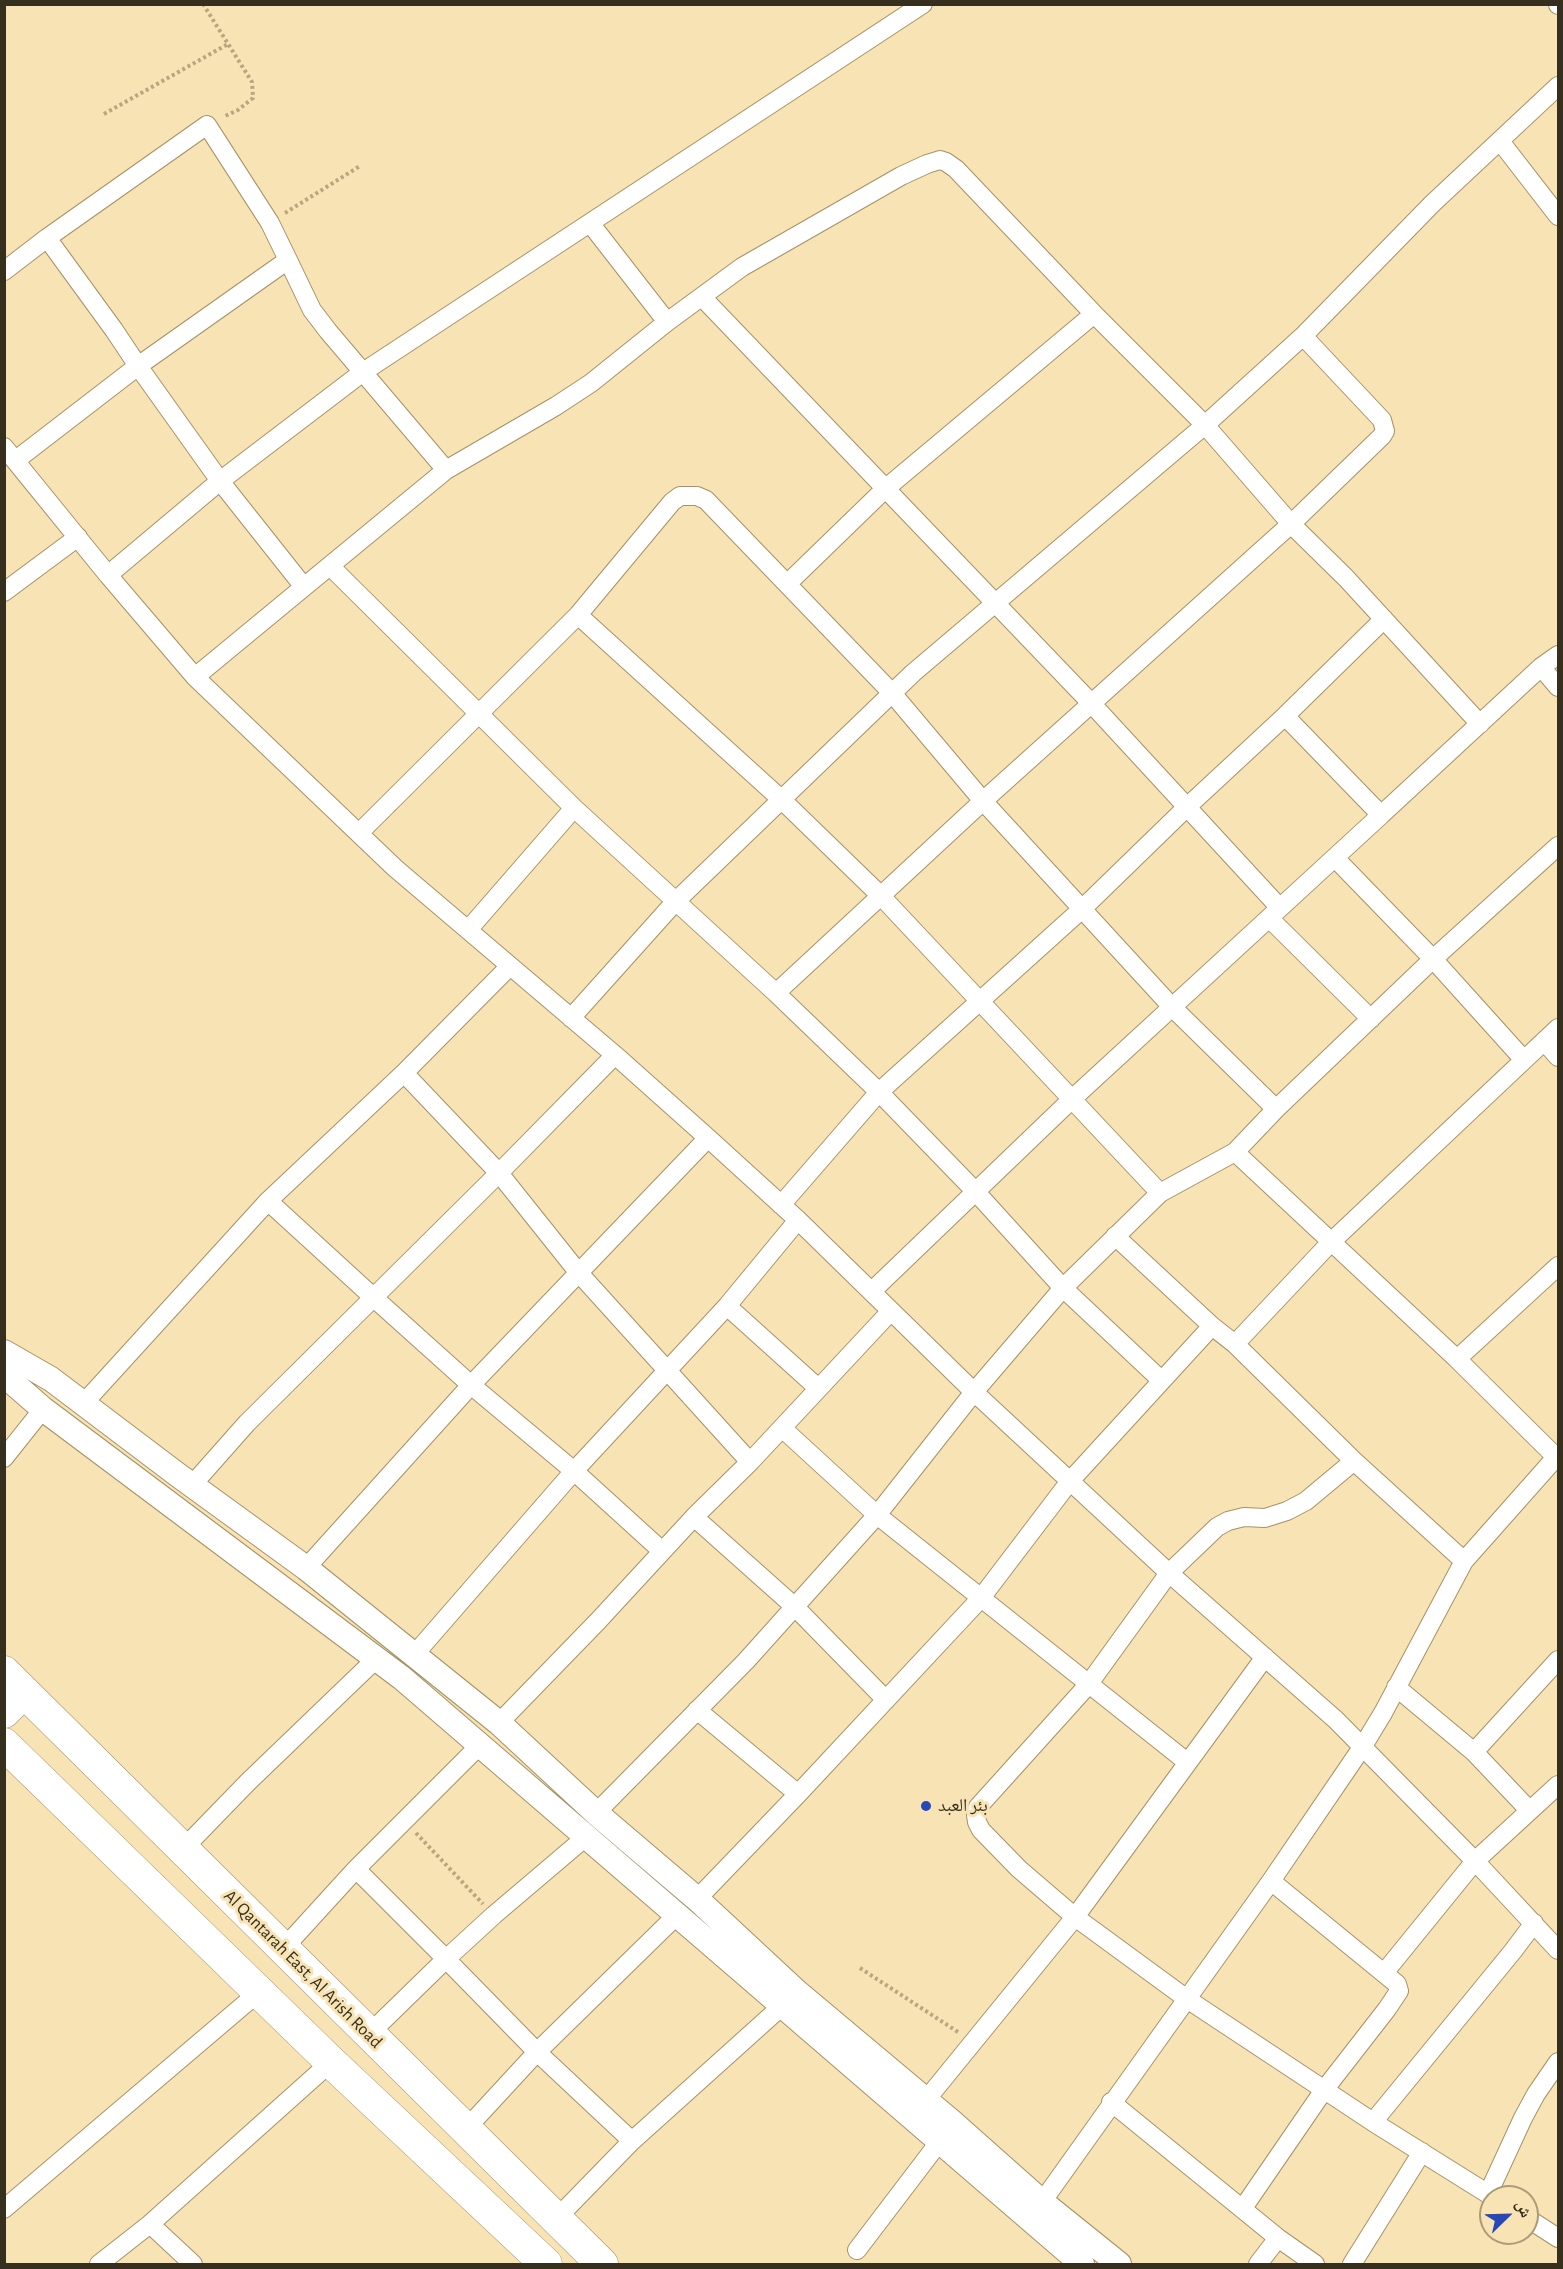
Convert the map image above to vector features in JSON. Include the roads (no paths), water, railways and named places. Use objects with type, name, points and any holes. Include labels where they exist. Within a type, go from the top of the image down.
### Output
[{"type":"highway","name":"Al Qantarah East, Al Arish Road","points":[[11,1692],[183,1849],[602,2265]]},
{"type":"highway","points":[[8,1751],[546,2265]]},
{"type":"main road","points":[[4,1352],[51,1380],[306,1568],[499,1723],[596,1813],[697,1899],[790,1999],[940,2141],[1066,2236],[1119,2265]]},
{"type":"main road","points":[[4,1375],[43,1408],[377,1658],[481,1744],[676,1916],[926,2100],[1042,2202],[1066,2236],[1082,2265]]},
{"type":"street","points":[[108,575],[220,481],[363,372],[923,4]]},
{"type":"street","points":[[571,1018],[675,902],[892,693],[1205,425],[1303,336],[1433,203],[1558,86]]},
{"type":"street","points":[[4,271],[46,238],[207,124],[270,223],[312,310],[446,470]]},
{"type":"street","points":[[1500,141],[1558,216]]},
{"type":"street","points":[[195,676],[446,470],[591,383],[742,267],[901,176],[940,160],[956,169],[1094,314],[1205,425],[1291,524],[1346,578],[1480,724]]},
{"type":"street","points":[[590,223],[668,322]]},
{"type":"street","points":[[46,238],[220,481],[304,587]]},
{"type":"street","points":[[288,260],[10,453],[108,575],[195,676],[395,868],[615,1054],[708,1138],[798,1220],[974,1392],[1169,1573],[1363,1746],[1558,1950]]},
{"type":"street","points":[[702,297],[1188,806],[1274,913],[1371,1019]]},
{"type":"street","points":[[787,584],[885,489],[1094,314]]},
{"type":"street","points":[[776,993],[983,801],[1291,524],[1382,436],[1385,430],[1382,420],[1303,336]]},
{"type":"street","points":[[359,833],[578,615],[672,502],[680,496],[697,496],[706,500],[892,693],[983,801],[1172,1007],[1276,1109]]},
{"type":"street","points":[[4,592],[78,537]]},
{"type":"street","points":[[330,566],[574,808],[776,993],[879,1092],[975,1191],[1063,1288],[1161,1380]]},
{"type":"street","points":[[578,615],[782,800],[881,896],[1160,1193]]},
{"type":"street","points":[[781,1205],[879,1092],[1082,909],[1285,716],[1383,619]]},
{"type":"street","points":[[872,1292],[1071,1100],[1541,667],[1558,655]]},
{"type":"street","points":[[1541,667],[1558,687]]},
{"type":"street","points":[[1285,716],[1381,815]]},
{"type":"street","points":[[468,930],[574,808]]},
{"type":"street","points":[[596,1813],[746,1661],[877,1515],[974,1392],[1063,1288],[1160,1193],[1235,1152],[1276,1109],[1433,959],[1558,846]]},
{"type":"street","points":[[1335,858],[1433,959],[1524,1060]]},
{"type":"street","points":[[83,1404],[268,1201],[404,1073],[510,966]]},
{"type":"street","points":[[1235,1344],[1331,1242],[1558,1028]]},
{"type":"street","points":[[1544,1041],[1558,1057]]},
{"type":"street","points":[[193,1484],[247,1423],[499,1173],[615,1054]]},
{"type":"street","points":[[404,1073],[499,1173],[578,1272],[750,1462]]},
{"type":"street","points":[[306,1568],[471,1385],[708,1138]]},
{"type":"street","points":[[1042,2202],[1111,2102],[1271,1881],[1363,1746],[1464,1562],[1558,1457],[1457,1359],[1235,1152]]},
{"type":"street","points":[[268,1201],[471,1385],[574,1471],[662,1551]]},
{"type":"street","points":[[414,1655],[574,1471],[727,1305],[798,1220]]},
{"type":"street","points":[[1115,1236],[1212,1326],[1235,1344],[1354,1461],[1464,1562]]},
{"type":"street","points":[[1457,1359],[1558,1266]]},
{"type":"street","points":[[727,1305],[818,1388]]},
{"type":"street","points":[[499,1723],[694,1517],[750,1462],[891,1311]]},
{"type":"street","points":[[697,1899],[981,1598],[1070,1480],[1212,1326]]},
{"type":"street","points":[[4,1458],[43,1408]]},
{"type":"street","points":[[782,1428],[877,1515],[1187,1762]]},
{"type":"street","points":[[1354,1461],[1306,1501],[1287,1511],[1265,1518],[1244,1517],[1228,1521],[1217,1527],[1169,1573],[1088,1685],[978,1807],[976,1815],[981,1830],[1019,1869],[1075,1917],[1186,1999],[1373,2122],[1479,2188]]},
{"type":"street","points":[[694,1517],[795,1607],[886,1700]]},
{"type":"street","points":[[926,2100],[1075,1917],[1265,1657]]},
{"type":"street","points":[[183,1849],[248,1782],[377,1658]]},
{"type":"street","points":[[1474,1752],[1558,1660]]},
{"type":"street","points":[[1396,1687],[1474,1752],[1529,1810]]},
{"type":"street","points":[[697,1710],[798,1794]]},
{"type":"street","points":[[283,1948],[403,1820],[481,1744]]},
{"type":"street","points":[[1384,1972],[1475,1861],[1558,1785]]},
{"type":"street","points":[[369,2034],[494,1915],[586,1836]]},
{"type":"street","points":[[356,1869],[537,2052],[632,2140]]},
{"type":"street","points":[[1243,2208],[1324,2090],[1397,1994],[1397,1984],[1384,1972],[1271,1881]]},
{"type":"street","points":[[465,2130],[537,2052],[676,1916]]},
{"type":"street","points":[[1373,2122],[1534,1923]]},
{"type":"street","points":[[4,2209],[259,1992]]},
{"type":"street","points":[[556,2219],[632,2140],[790,1999]]},
{"type":"street","points":[[99,2265],[150,2224],[331,2062]]},
{"type":"street","points":[[1495,2185],[1523,2118],[1558,2062]]},
{"type":"street","points":[[1111,2102],[1278,2238],[1315,2265]]},
{"type":"street","points":[[857,2250],[940,2141]]},
{"type":"street","points":[[1352,2265],[1422,2152]]},
{"type":"street","points":[[150,2224],[193,2265]]},
{"type":"street","points":[[1539,2226],[1558,2238]]},
{"type":"street","points":[[1258,2265],[1278,2238]]},
{"type":"place","name":"بئر العبد","points":[[926,1806]]}]
